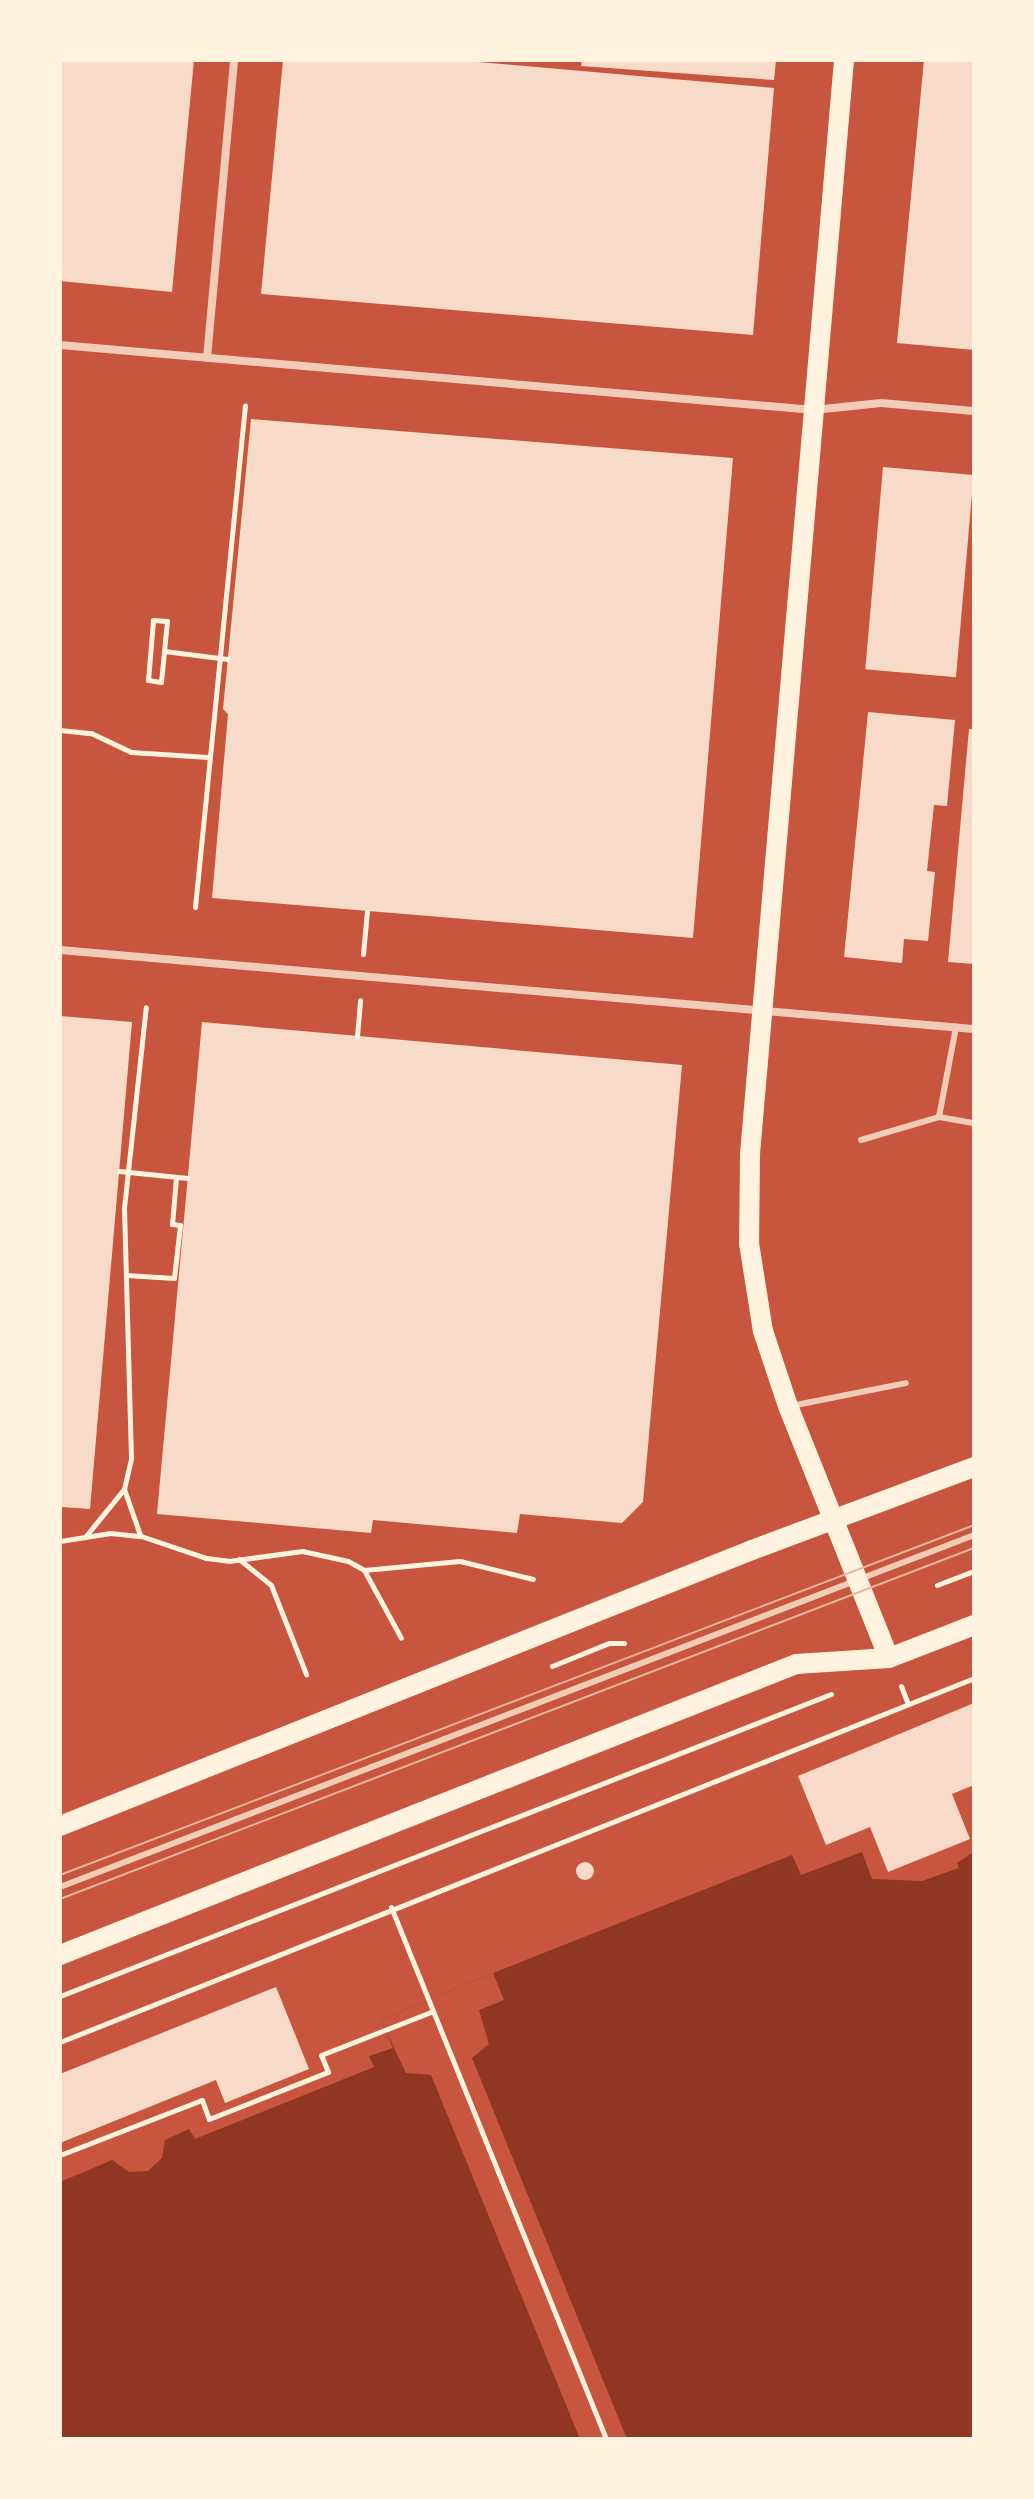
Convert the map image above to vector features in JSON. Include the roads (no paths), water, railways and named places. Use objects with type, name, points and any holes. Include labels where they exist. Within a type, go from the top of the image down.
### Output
[{"type":"main road","points":[[844,60],[762,1011],[749,1243],[763,1331],[788,1406],[889,1658]]},
{"type":"main road","points":[[60,1826],[833,1519],[974,1467]]},
{"type":"main road","points":[[60,1955],[796,1664],[889,1658],[974,1625]]},
{"type":"street","points":[[207,358],[234,60]]},
{"type":"street","points":[[60,345],[814,410],[881,403],[974,411]]},
{"type":"street","points":[[60,950],[974,1029]]},
{"type":"lane","points":[[939,1117],[956,1027]]},
{"type":"lane","points":[[861,1140],[939,1117],[974,1123]]},
{"type":"lane","points":[[788,1406],[906,1383]]},
{"type":"lane","points":[[60,1887],[974,1535]]},
{"type":"tram line","points":[[60,1875],[974,1525]]},
{"type":"tram line","points":[[60,1899],[974,1548]]}]
